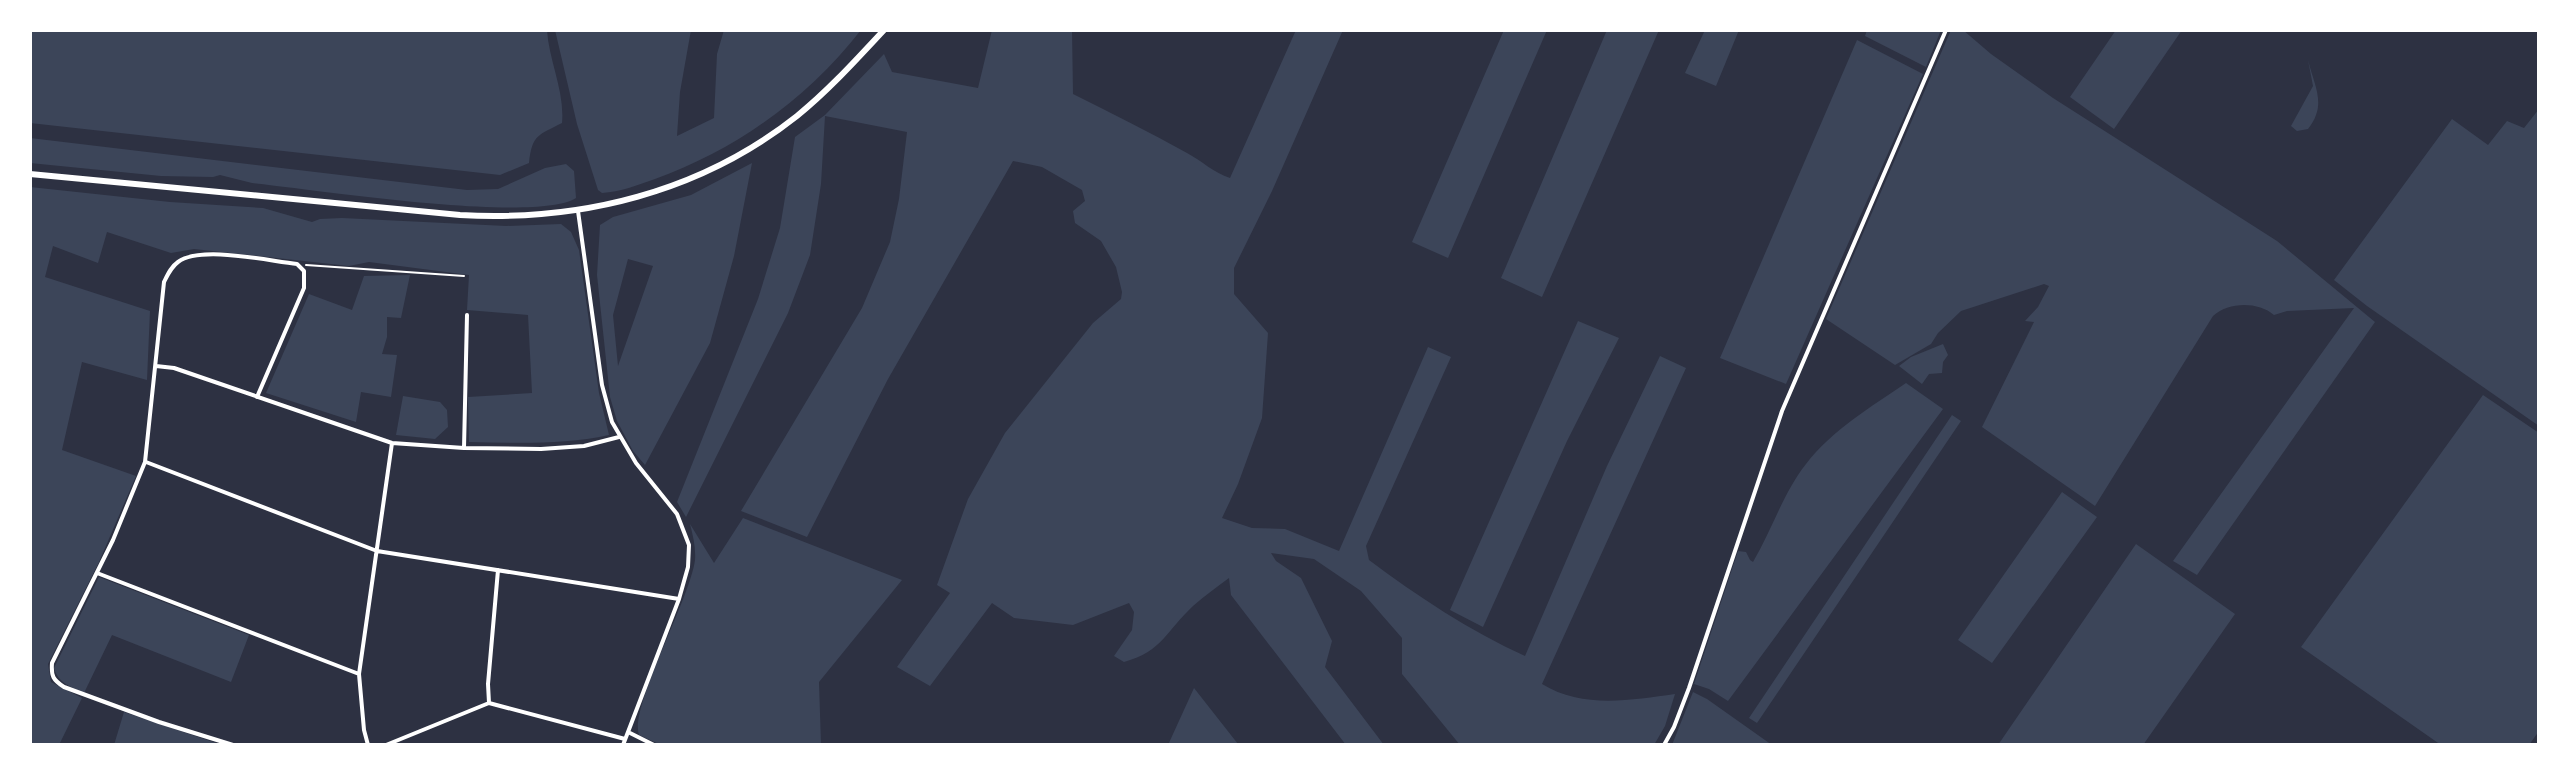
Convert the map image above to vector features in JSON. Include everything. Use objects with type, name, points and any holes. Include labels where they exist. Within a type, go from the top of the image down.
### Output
[{"type":"street","points":[[30,174],[460,215],[519,216],[578,211],[649,194],[711,169],[756,144],[813,102],[884,30]]},
{"type":"street","points":[[1664,745],[1689,688],[1782,411],[1946,30]]},
{"type":"street","points":[[386,745],[489,703],[624,742],[679,599],[689,557],[683,523],[619,437],[612,422],[602,385],[578,211]]},
{"type":"street","points":[[233,745],[64,687],[51,674],[52,663],[97,573],[145,462],[164,282],[179,261],[193,255],[213,255],[297,264],[304,271],[304,288],[257,397]]},
{"type":"street","points":[[464,448],[467,315]]},
{"type":"street","points":[[156,366],[174,368],[392,443],[464,448],[570,447],[619,437]]},
{"type":"street","points":[[368,745],[359,674],[392,443]]},
{"type":"street","points":[[145,462],[377,551],[679,599]]},
{"type":"street","points":[[489,703],[498,570]]},
{"type":"street","points":[[97,573],[359,674]]},
{"type":"street","points":[[627,732],[654,745]]},
{"type":"path","points":[[297,264],[464,276]]},
{"type":"shaded area","points":[[30,30],[547,30],[561,100],[562,123],[538,137],[532,146],[529,163],[500,175],[30,123]]},
{"type":"shaded area","points":[[555,30],[691,30],[680,92],[677,136],[714,118],[717,54],[724,30],[861,30],[818,78],[742,137],[685,167],[636,186],[602,193],[598,190],[577,124]]},
{"type":"shaded area","points":[[992,30],[1072,30],[1073,94],[1230,178],[1296,30],[1343,30],[1272,191],[1234,268],[1234,294],[1268,333],[1262,418],[1222,518],[1252,528],[1285,529],[1339,551],[1428,347],[1451,357],[1366,546],[1369,560],[1444,612],[1525,656],[1607,466],[1660,356],[1686,368],[1542,684],[1557,692],[1590,700],[1675,694],[1665,726],[1654,745],[1460,745],[1402,674],[1402,638],[1361,591],[1314,559],[1271,553],[1276,561],[1301,578],[1332,641],[1325,667],[1384,745],[1346,745],[1231,595],[1229,578],[1193,606],[1156,646],[1124,662],[1114,656],[1132,630],[1134,612],[1129,603],[1073,625],[1014,618],[992,603],[930,686],[897,667],[950,593],[937,585],[968,499],[1005,433],[1093,323],[1121,299],[1122,292],[1116,267],[1101,241],[1075,223],[1073,211],[1085,201],[1082,190],[1042,167],[1013,161],[888,379],[807,537],[741,511],[862,308],[890,242],[907,132],[825,116],[821,184],[810,255],[788,313],[686,517],[677,502],[758,299],[780,228],[795,137],[825,115],[884,54],[892,72],[978,88]]},
{"type":"shaded area","points":[[1504,30],[1547,30],[1448,258],[1412,242]]},
{"type":"shaded area","points":[[1607,30],[1659,30],[1542,297],[1501,278]]},
{"type":"shaded area","points":[[1705,30],[1739,30],[1716,86],[1685,73]]},
{"type":"shaded area","points":[[1867,30],[1941,30],[1926,67],[1865,36]]},
{"type":"shaded area","points":[[1951,30],[1963,30],[2053,98],[2277,241],[2375,322],[2197,575],[2173,561],[2354,308],[2287,311],[2274,315],[2260,307],[2243,305],[2219,311],[2095,506],[1982,427],[2034,322],[2025,321],[2038,307],[2049,286],[2044,284],[1961,311],[1931,344],[1895,365],[1826,319]]},
{"type":"shaded area","points":[[2116,30],[2182,30],[2114,129],[2070,97]]},
{"type":"shaded area","points":[[1857,40],[1923,74],[1786,384],[1720,358]]},
{"type":"shaded area","points":[[2308,60],[2318,96],[2317,112],[2308,129],[2297,131],[2291,126],[2313,86]]},
{"type":"shaded area","points":[[2539,109],[2539,426],[2334,280],[2452,119],[2488,145],[2507,121],[2524,128]]},
{"type":"shaded area","points":[[30,138],[467,190],[498,189],[545,168],[566,164],[574,171],[576,198],[553,205],[471,206],[252,183],[220,175],[161,176],[30,163]]},
{"type":"shaded area","points":[[752,163],[734,256],[710,343],[645,465],[633,451],[617,421],[610,397],[597,275],[600,225],[613,217],[691,195]],"holes":[[[628,259],[653,266],[618,366],[613,315]]]},
{"type":"shaded area","points":[[30,187],[263,208],[312,222],[342,218],[506,226],[561,224],[571,232],[579,250],[599,393],[609,435],[557,442],[469,442],[468,397],[532,393],[528,315],[467,310],[469,275],[369,262],[349,266],[194,249],[171,253],[107,232],[98,263],[53,246],[45,277],[150,311],[147,380],[82,362],[62,450],[136,476],[99,562],[48,664],[51,682],[82,698],[59,745],[30,745]]},
{"type":"shaded area","points":[[410,275],[401,318],[387,317],[387,337],[382,354],[397,355],[391,397],[361,392],[356,422],[266,393],[309,294],[352,310],[364,276]]},
{"type":"shaded area","points":[[1578,321],[1619,338],[1567,441],[1483,627],[1450,610]]},
{"type":"shaded area","points":[[1943,344],[1948,355],[1943,362],[1942,373],[1929,374],[1922,384],[1899,366],[1911,357]]},
{"type":"shaded area","points":[[1906,383],[1943,409],[1728,701],[1694,684],[1738,551],[1746,552],[1753,562],[1791,487],[1816,452],[1853,420]]},
{"type":"shaded area","points":[[2483,395],[2539,433],[2539,731],[2529,745],[2441,745],[2301,647]]},
{"type":"shaded area","points":[[403,396],[440,402],[447,410],[448,427],[435,439],[396,435]]},
{"type":"shaded area","points":[[1952,415],[1961,421],[1757,723],[1749,718]]},
{"type":"shaded area","points":[[2062,492],[2097,517],[1992,663],[1958,640]]},
{"type":"shaded area","points":[[743,518],[902,580],[819,682],[821,745],[661,745],[639,735],[638,721],[651,678],[691,578],[695,556],[690,524],[714,563]]},
{"type":"shaded area","points":[[2136,544],[2235,614],[2143,745],[1998,745]]},
{"type":"shaded area","points":[[99,577],[249,635],[231,682],[112,635],[84,693],[62,681],[54,668]]},
{"type":"shaded area","points":[[1194,688],[1238,744],[1237,745],[1168,745]]},
{"type":"shaded area","points":[[1693,692],[1707,699],[1772,745],[1672,745]]},
{"type":"shaded area","points":[[124,712],[222,745],[114,745]]}]
